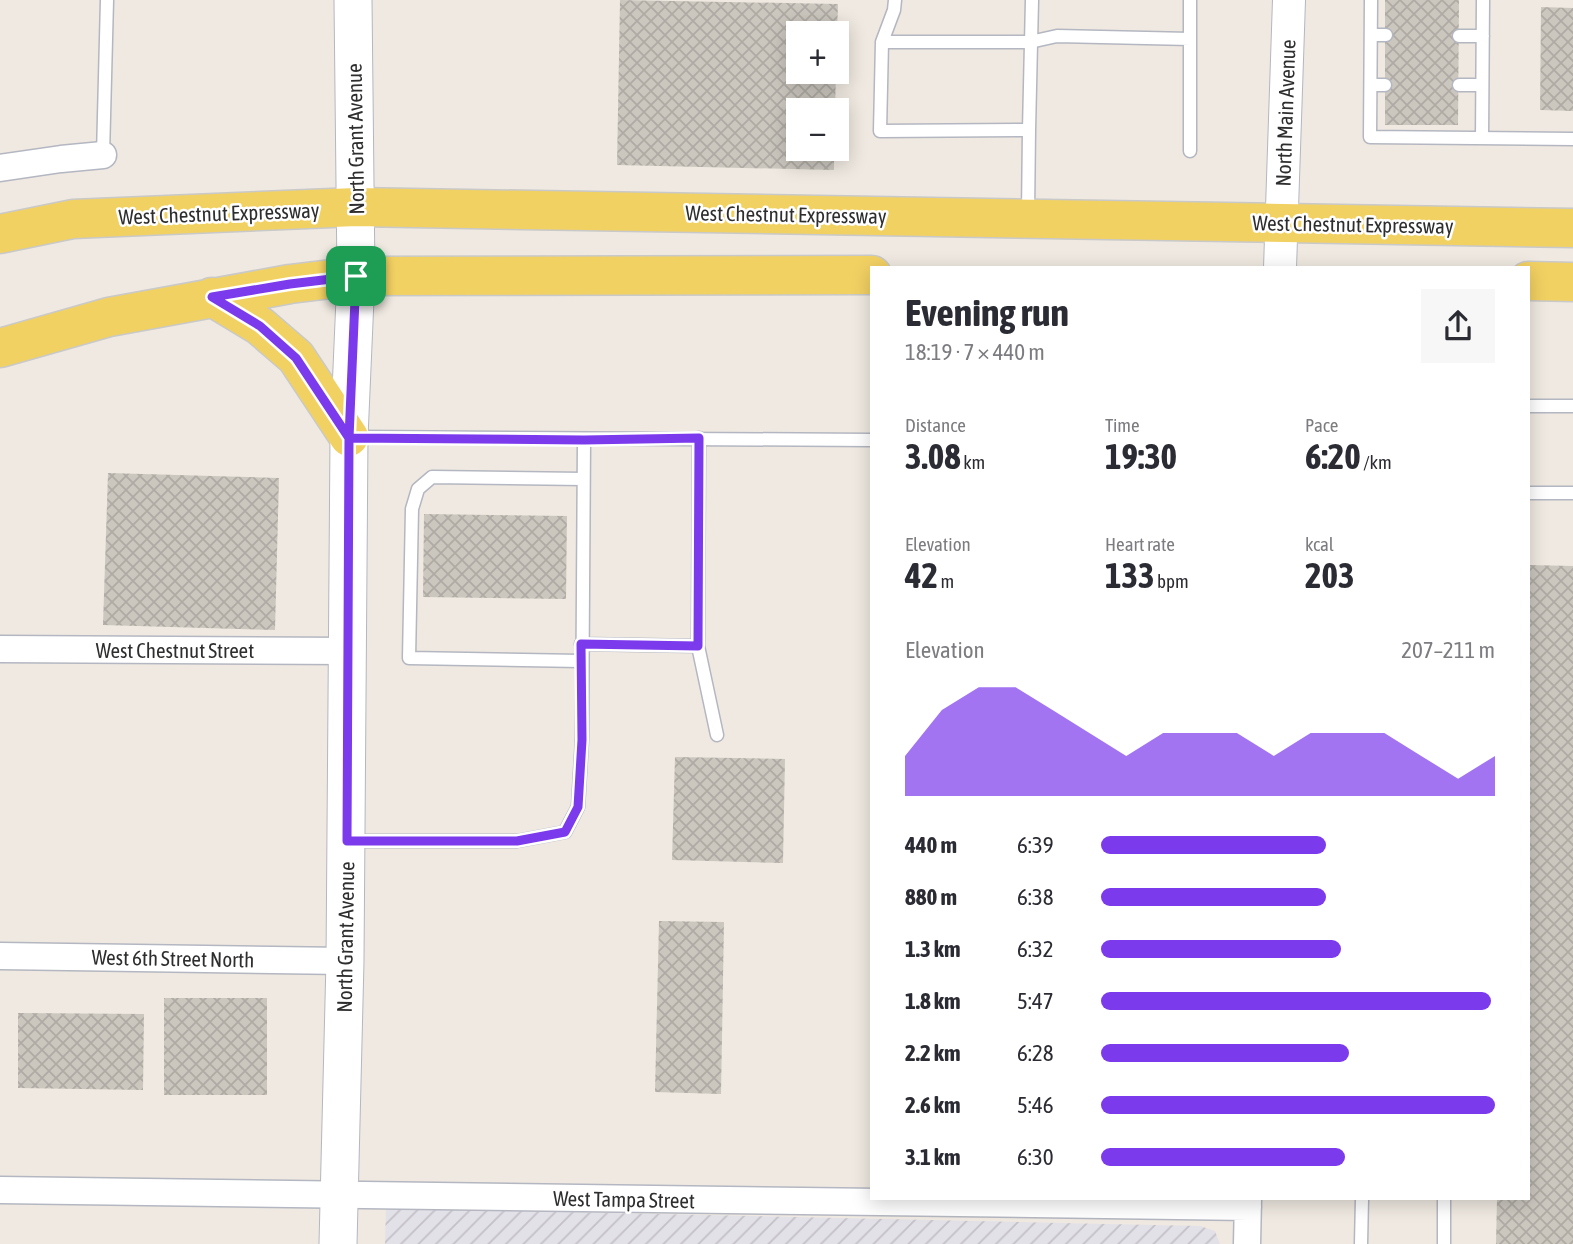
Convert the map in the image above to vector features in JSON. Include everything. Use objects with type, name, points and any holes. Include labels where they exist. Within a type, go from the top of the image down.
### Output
[{"type":"main road","name":"North Grant Avenue","points":[[338,1244],[347,841],[349,438],[356,276],[353,0]]},
{"type":"main road","name":"West Chestnut Expressway","points":[[0,234],[73,219],[356,207],[1573,228]]},
{"type":"main road","points":[[0,348],[109,317],[290,284],[356,276],[870,275]]},
{"type":"main road","points":[[1530,281],[1573,282]]},
{"type":"main road","points":[[212,297],[260,326],[296,358],[349,438]]},
{"type":"street","name":"North Main Avenue","points":[[1280,266],[1289,0]]},
{"type":"street","points":[[0,169],[103,155]]},
{"type":"street","name":"West Chestnut Street","points":[[0,649],[349,652]]},
{"type":"street","name":"West 6th Street North","points":[[0,956],[345,961]]},
{"type":"street","name":"West Tampa Street","points":[[0,1190],[339,1196],[1248,1203]]},
{"type":"street","points":[[1247,1244],[1248,1203]]},
{"type":"lane","points":[[103,155],[107,0]]},
{"type":"lane","points":[[895,0],[882,42],[880,131],[1029,130]]},
{"type":"lane","points":[[1028,218],[1032,0]]},
{"type":"lane","points":[[1189,151],[1191,0]]},
{"type":"lane","points":[[1371,0],[1370,137],[1573,139]]},
{"type":"lane","points":[[1482,138],[1483,0]]},
{"type":"lane","points":[[1371,35],[1386,35]]},
{"type":"lane","points":[[882,42],[1031,42],[1057,36],[1190,39]]},
{"type":"lane","points":[[1459,36],[1483,36]]},
{"type":"lane","points":[[1371,85],[1385,85]]},
{"type":"lane","points":[[1459,85],[1482,85]]},
{"type":"lane","points":[[1530,405],[1573,406]]},
{"type":"lane","points":[[349,438],[870,440]]},
{"type":"lane","points":[[699,438],[698,646],[717,735]]},
{"type":"lane","points":[[347,841],[517,841],[565,832],[578,807],[582,740],[584,440]]},
{"type":"lane","points":[[581,661],[409,658],[412,509],[418,489],[432,477],[583,479]]},
{"type":"lane","points":[[1530,493],[1573,493]]},
{"type":"lane","points":[[581,644],[698,646]]},
{"type":"lane","points":[[1361,1244],[1362,1200]]},
{"type":"lane","points":[[1444,1200],[1444,1244]]},
{"type":"shaded area","points":[[386,1208],[1200,1226],[1215,1231],[1220,1244],[385,1244]]},
{"type":"building","points":[[620,0],[838,4],[837,21],[786,21],[786,84],[836,84],[835,98],[786,98],[786,161],[834,161],[834,170],[617,165]]},
{"type":"building","points":[[1385,0],[1459,0],[1458,125],[1385,125]]},
{"type":"building","points":[[1541,7],[1573,8],[1573,111],[1540,110]]},
{"type":"building","points":[[108,473],[279,478],[275,630],[103,625]]},
{"type":"building","points":[[424,514],[567,516],[566,599],[423,597]]},
{"type":"building","points":[[1530,565],[1573,566],[1573,1244],[1496,1244],[1497,1200],[1530,1200]]},
{"type":"building","points":[[675,757],[785,759],[783,863],[672,860]]},
{"type":"building","points":[[659,921],[724,922],[721,1094],[655,1092]]},
{"type":"building","points":[[164,998],[267,998],[267,1095],[164,1095]]},
{"type":"building","points":[[18,1013],[144,1014],[143,1090],[18,1088]]},
{"type":"route","points":[[356,276],[212,297],[260,326],[296,358],[349,438],[347,841],[517,841],[565,832],[578,807],[582,740],[581,644],[698,646],[699,438],[349,438],[356,276]]}]
